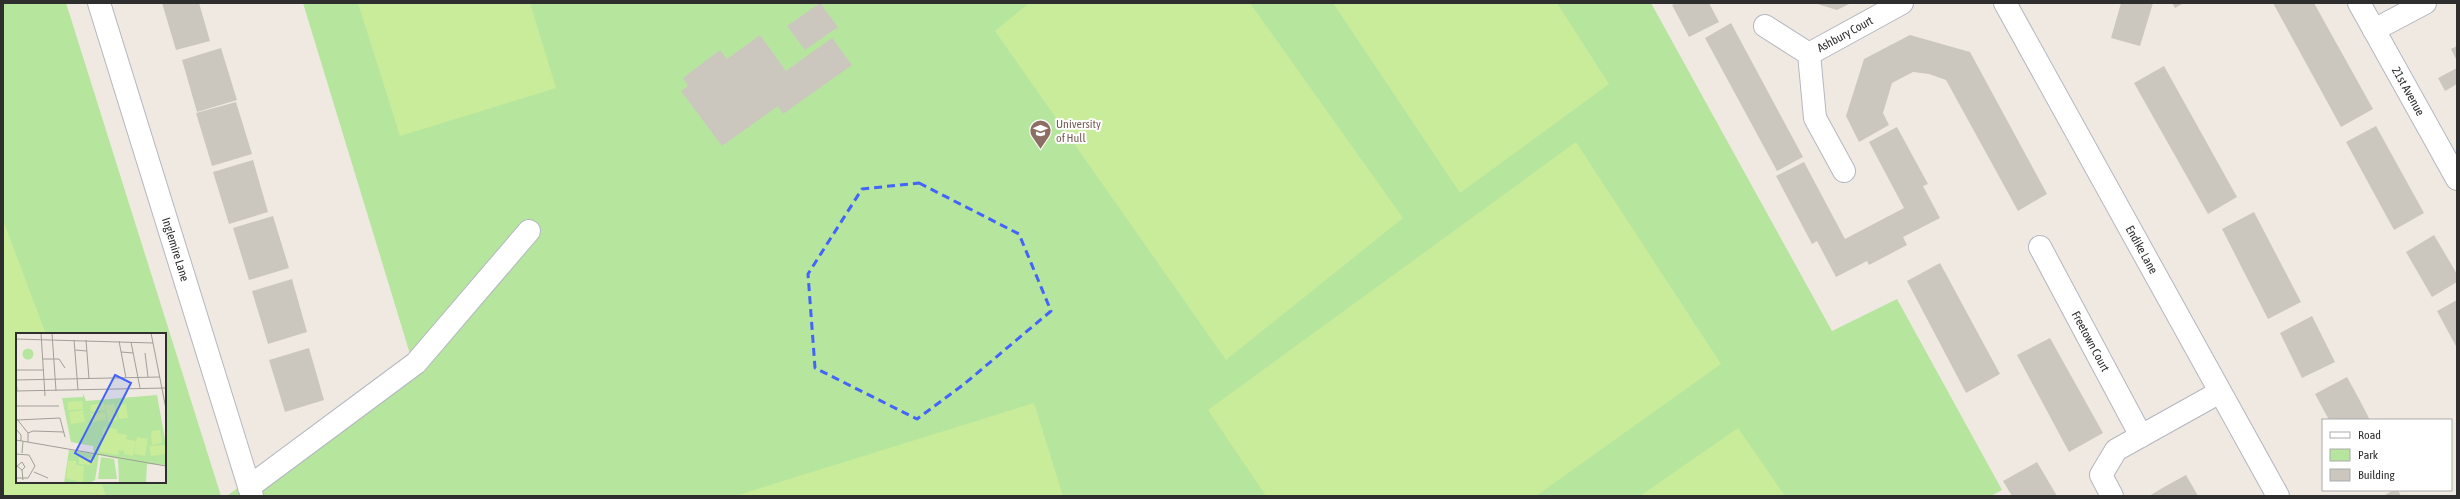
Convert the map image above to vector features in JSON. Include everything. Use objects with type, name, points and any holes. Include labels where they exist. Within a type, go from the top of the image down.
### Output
[{"type":"street","name":"Inglemire Lane","points":[[99,3],[250,492]]},
{"type":"street","name":"Ashbury Court","points":[[1809,54],[1902,3]]},
{"type":"street","name":"Endike Lane","points":[[2006,3],[2278,496]]},
{"type":"street","name":"21st Avenue","points":[[2359,3],[2457,177]]},
{"type":"street","points":[[2374,30],[2425,3]]},
{"type":"street","name":"Ashbury Court","points":[[1765,26],[1809,54]]},
{"type":"street","name":"Ashbury Court","points":[[1809,54],[1815,118],[1844,171]]},
{"type":"street","points":[[250,492],[416,363],[529,231]]},
{"type":"street","name":"Freetown Court","points":[[2040,247],[2141,436]]},
{"type":"street","points":[[2112,496],[2101,475],[2116,450],[2220,392]]},
{"type":"highlighted area","points":[[919,183],[1019,234],[1051,311],[963,385],[917,419],[815,368],[808,274],[862,189]]},
{"type":"green space","points":[[3,3],[66,3],[221,496],[3,496]]},
{"type":"green space","name":"University of Hull","points":[[303,3],[1651,3],[1832,331],[1897,299],[2002,490],[1991,496],[227,496],[410,354]]},
{"type":"green space","points":[[358,3],[530,3],[556,88],[400,136]]},
{"type":"green space","points":[[1029,3],[1250,3],[1403,218],[1226,360],[995,31]]},
{"type":"green space","points":[[1333,3],[1557,3],[1609,84],[1460,193]]},
{"type":"green space","points":[[1576,142],[1721,364],[1536,496],[1266,496],[1208,410]]},
{"type":"green space","points":[[3,220],[46,333],[16,333],[16,483],[101,483],[106,496],[3,496]]},
{"type":"green space","points":[[1034,403],[1063,496],[735,496]]},
{"type":"green space","points":[[1738,428],[1785,496],[1640,496]]},
{"type":"building","points":[[162,3],[199,3],[210,41],[176,50]]},
{"type":"building","points":[[820,3],[838,27],[805,50],[787,26]]},
{"type":"building","points":[[1677,3],[1709,3],[1719,22],[1689,37],[1672,5]]},
{"type":"building","points":[[1814,3],[1851,3],[1837,10]]},
{"type":"building","points":[[2121,3],[2153,3],[2140,46],[2111,38]]},
{"type":"building","points":[[2172,3],[2184,3],[2175,8]]},
{"type":"building","points":[[2273,3],[2314,3],[2373,109],[2341,127]]},
{"type":"building","points":[[1731,23],[1803,157],[1777,171],[1705,38]]},
{"type":"building","points":[[760,35],[786,71],[832,38],[852,65],[783,114],[778,106],[722,146],[681,91],[688,86],[683,78],[720,50],[727,59]]},
{"type":"building","points":[[1910,35],[1970,52],[2047,194],[2018,211],[1946,80],[1929,74],[1913,72],[1892,83],[1883,113],[1889,125],[1859,142],[1846,116],[1864,59]]},
{"type":"building","points":[[2457,46],[2457,61],[2451,49]]},
{"type":"building","points":[[221,48],[237,100],[197,112],[182,60]]},
{"type":"building","points":[[2164,66],[2237,197],[2208,214],[2134,83]]},
{"type":"building","points":[[2457,68],[2457,84],[2445,91],[2438,78]]},
{"type":"building","points":[[236,102],[252,154],[212,166],[196,113]]},
{"type":"building","points":[[2376,126],[2424,213],[2394,230],[2346,142]]},
{"type":"building","points":[[1897,127],[1928,184],[1923,186],[1940,218],[1903,237],[1907,245],[1869,265],[1867,261],[1836,277],[1817,241],[1812,244],[1776,176],[1804,162],[1845,239],[1904,208],[1869,142]]},
{"type":"building","points":[[253,160],[268,212],[229,224],[213,172]]},
{"type":"building","points":[[2254,212],[2301,302],[2268,319],[2222,229]]},
{"type":"building","points":[[273,216],[289,268],[249,280],[233,228]]},
{"type":"building","points":[[2434,235],[2457,274],[2457,282],[2432,297],[2406,252]]},
{"type":"building","points":[[1940,263],[2000,374],[1966,393],[1907,281]]},
{"type":"building","points":[[292,279],[307,332],[268,344],[252,291]]},
{"type":"building","points":[[2457,300],[2457,348],[2437,311]]},
{"type":"building","points":[[2312,316],[2335,362],[2302,378],[2280,333]]},
{"type":"building","points":[[2050,338],[2103,433],[2069,452],[2017,355]]},
{"type":"building","points":[[309,348],[324,400],[285,412],[269,360]]},
{"type":"building","points":[[2347,377],[2369,419],[2328,419],[2315,394]]},
{"type":"building","points":[[2037,462],[2057,496],[2012,496],[2003,481]]},
{"type":"building","points":[[2186,475],[2198,496],[2149,496],[2164,487]]},
{"type":"building","points":[[2392,491],[2398,491],[2401,496],[2383,496]]},
{"type":"place","name":"University of Hull","points":[[1041,150]]}]
